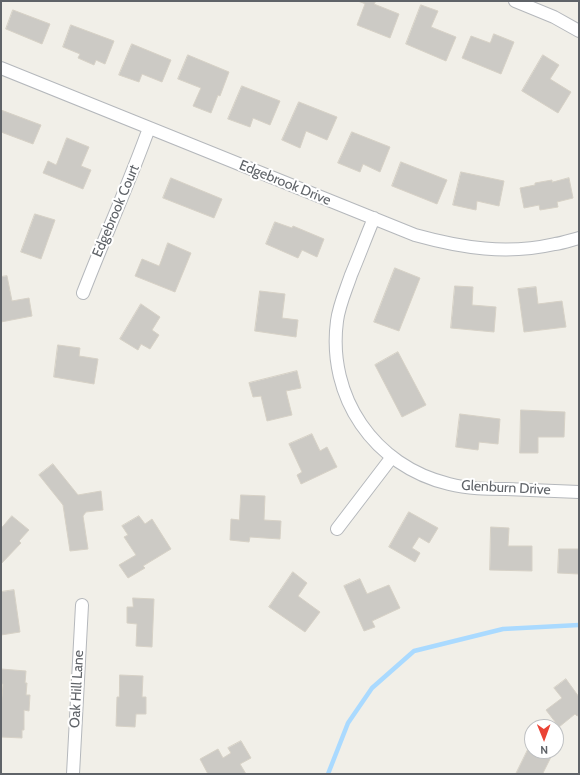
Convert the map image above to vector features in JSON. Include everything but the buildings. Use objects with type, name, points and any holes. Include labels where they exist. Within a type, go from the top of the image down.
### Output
[{"type":"street","points":[[515,1],[554,17],[579,31]]},
{"type":"street","name":"Edgebrook Drive","points":[[1,68],[415,235],[469,247],[496,249],[528,248],[555,244],[579,238]]},
{"type":"street","name":"Edgebrook Court","points":[[83,293],[138,159],[149,128]]},
{"type":"street","name":"Glenburn Drive","points":[[374,218],[341,301],[336,332],[336,358],[341,382],[347,400],[368,434],[382,449],[409,468],[429,478],[456,486],[469,488],[579,492]]},
{"type":"street","points":[[338,529],[392,457]]},
{"type":"street","name":"Oak Hill Lane","points":[[73,774],[82,605]]},
{"type":"waterway","points":[[328,774],[348,723],[372,688],[414,651],[503,629],[579,625]]}]
